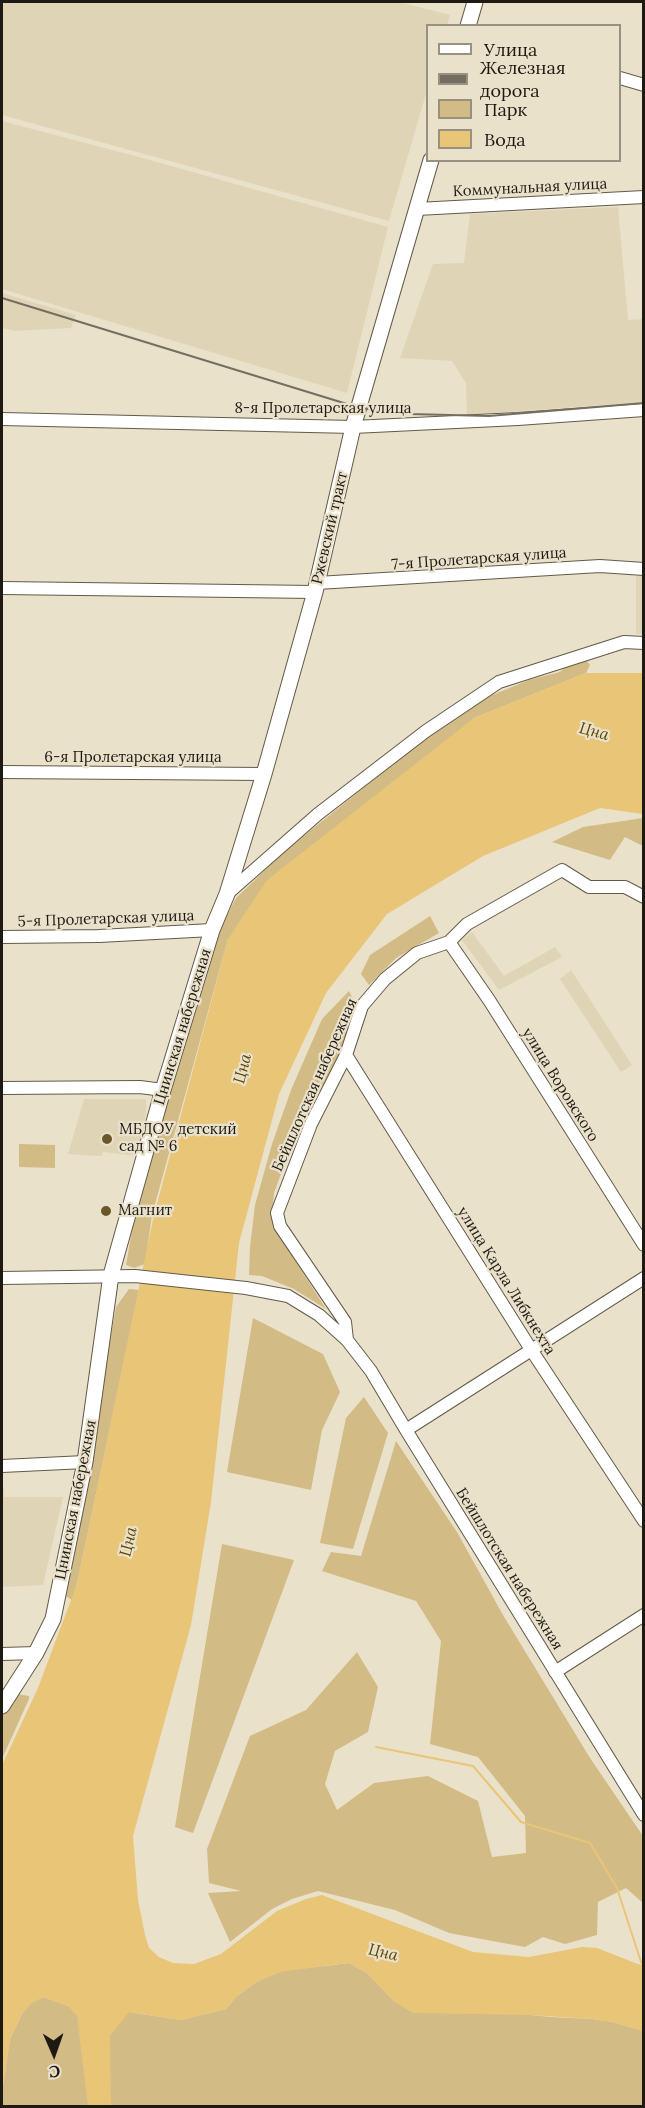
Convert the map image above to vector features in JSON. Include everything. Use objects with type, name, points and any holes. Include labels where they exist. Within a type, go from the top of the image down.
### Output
[{"type":"main road","points":[[469,24],[475,2]]},
{"type":"main road","name":"Ржевский тракт","points":[[227,894],[264,774],[316,588],[353,427],[430,162]]},
{"type":"main road","name":"Цнинская набережная","points":[[2,1706],[36,1653],[53,1619],[85,1462],[111,1275],[163,1090],[212,930],[227,894]]},
{"type":"street","points":[[621,78],[644,85]]},
{"type":"street","name":"Коммунальная улица","points":[[417,209],[644,197]]},
{"type":"street","name":"8-я Пролетарская улица","points":[[2,419],[353,427],[644,410]]},
{"type":"street","name":"7-я Пролетарская улица","points":[[2,588],[316,588],[600,566],[644,569]]},
{"type":"street","name":"Цнинская набережная","points":[[227,894],[318,814],[426,731],[499,682],[624,642],[644,643]]},
{"type":"street","name":"6-я Пролетарская улица","points":[[2,772],[264,774]]},
{"type":"street","name":"Бейшлотская набережная","points":[[347,1340],[345,1322],[280,1226],[277,1213],[311,1124],[346,1055],[362,1006],[385,979],[417,953],[449,942],[467,924],[562,870],[589,887],[625,887],[644,897]]},
{"type":"street","name":"5-я Пролетарская улица","points":[[2,937],[99,936],[212,930]]},
{"type":"street","name":"улица Воровского","points":[[449,942],[489,1000],[644,1245]]},
{"type":"street","name":"улица Карла Либкнехта","points":[[346,1055],[532,1350],[644,1521]]},
{"type":"street","points":[[2,1088],[140,1087],[163,1090]]},
{"type":"street","name":"Бейшлотская набережная","points":[[2,1278],[111,1275],[246,1288],[288,1296],[319,1315],[347,1340],[371,1371],[644,1815]]},
{"type":"street","points":[[406,1430],[644,1278]]},
{"type":"street","points":[[2,1466],[85,1462]]},
{"type":"street","points":[[555,1672],[644,1615]]},
{"type":"street","points":[[2,1654],[36,1653]]},
{"type":"shaded area","points":[[2,2],[399,2],[450,15],[447,24],[426,24],[426,93],[389,221],[2,115]]},
{"type":"shaded area","points":[[2,121],[388,227],[347,393],[2,289]]},
{"type":"shaded area","points":[[618,207],[628,320],[643,319],[643,402],[467,415],[466,383],[452,361],[400,358],[433,264],[464,263],[470,214]]},
{"type":"shaded area","points":[[2,293],[76,315],[71,328],[15,331],[2,328]]},
{"type":"shaded area","points":[[636,576],[643,576],[643,634],[636,634]]},
{"type":"shaded area","points":[[472,932],[504,976],[555,947],[562,957],[499,990],[462,940]]},
{"type":"shaded area","points":[[571,970],[632,1065],[621,1072],[560,979]]},
{"type":"shaded area","name":"МБДОУ детский сад № 6","points":[[84,1099],[146,1099],[146,1113],[138,1156],[103,1152],[102,1156],[68,1154]]},
{"type":"shaded area","points":[[2,1489],[4,1489],[4,1497],[63,1497],[43,1585],[2,1587]]},
{"type":"green space","points":[[586,660],[590,665],[586,673],[474,718],[228,939],[152,1215],[145,1264],[134,1268],[126,1265],[137,1201],[219,930],[236,898],[285,851],[418,744],[452,720],[490,696],[529,680],[560,672],[565,667]]},
{"type":"green space","points":[[643,818],[643,846],[625,837],[610,860],[552,842],[583,827]]},
{"type":"green space","points":[[430,916],[439,933],[396,958],[369,985],[361,974],[370,955]]},
{"type":"green space","points":[[349,991],[358,1009],[346,1041],[292,1144],[274,1193],[272,1220],[278,1234],[326,1309],[294,1289],[262,1276],[249,1275],[250,1247],[255,1205],[272,1144],[291,1090],[322,1019]]},
{"type":"green space","points":[[19,1144],[55,1145],[55,1168],[19,1167]]},
{"type":"green space","points":[[129,1289],[139,1290],[72,1600],[64,1595],[116,1307]]},
{"type":"green space","points":[[253,1318],[323,1354],[340,1392],[322,1430],[311,1490],[227,1472]]},
{"type":"green space","points":[[364,1397],[388,1433],[353,1549],[320,1543],[346,1418]]},
{"type":"green space","points":[[396,1441],[457,1532],[503,1615],[590,1758],[643,1836],[643,1903],[626,1888],[598,1902],[597,1935],[565,1944],[543,1937],[525,1947],[449,1933],[395,1910],[318,1891],[292,1899],[272,1909],[230,1942],[208,1893],[241,1891],[209,1883],[207,1849],[250,1736],[306,1710],[357,1652],[378,1687],[368,1732],[335,1751],[325,1784],[337,1810],[374,1783],[428,1776],[478,1801],[492,1857],[526,1853],[525,1816],[478,1757],[430,1744],[441,1641],[416,1601],[322,1571],[331,1552],[361,1556]]},
{"type":"green space","points":[[222,1544],[294,1560],[193,1833],[175,1827]]},
{"type":"green space","points":[[17,1694],[29,1696],[29,1699],[2,1759],[2,1715]]},
{"type":"green space","points":[[349,1963],[367,1973],[395,2002],[592,2019],[613,2022],[643,2031],[643,2106],[2,2106],[10,2039],[22,2014],[31,2003],[43,1997],[80,2010],[129,2012],[181,2020],[226,2009],[237,1996],[256,1982],[281,1971]]},
{"type":"water","name":"Цна","points":[[586,673],[643,673],[643,814],[600,808],[483,856],[387,914],[326,993],[279,1094],[239,1243],[211,1502],[191,1625],[133,1836],[138,1900],[149,1948],[159,1957],[173,1963],[194,1964],[221,1954],[277,1911],[322,1895],[473,1952],[529,1957],[582,1947],[597,1948],[643,1966],[643,2031],[613,2022],[592,2019],[530,2015],[413,2013],[395,2002],[367,1973],[349,1963],[281,1972],[256,1982],[237,1996],[226,2009],[181,2020],[129,2012],[110,2036],[111,2106],[88,2106],[77,2016],[68,2006],[43,1997],[31,2004],[22,2014],[10,2039],[2,2092],[2,1765],[38,1688],[77,1584],[154,1215],[228,939],[267,880],[474,718]]},
{"type":"waterway","points":[[376,1747],[473,1766],[521,1822],[590,1843],[617,1888],[642,1965]]},
{"type":"railway","points":[[2,298],[360,408],[410,414],[489,416],[644,403]]},
{"type":"place","name":"МБДОУ детский сад № 6","points":[[107,1139]]},
{"type":"place","name":"Магнит","points":[[106,1211]]}]
